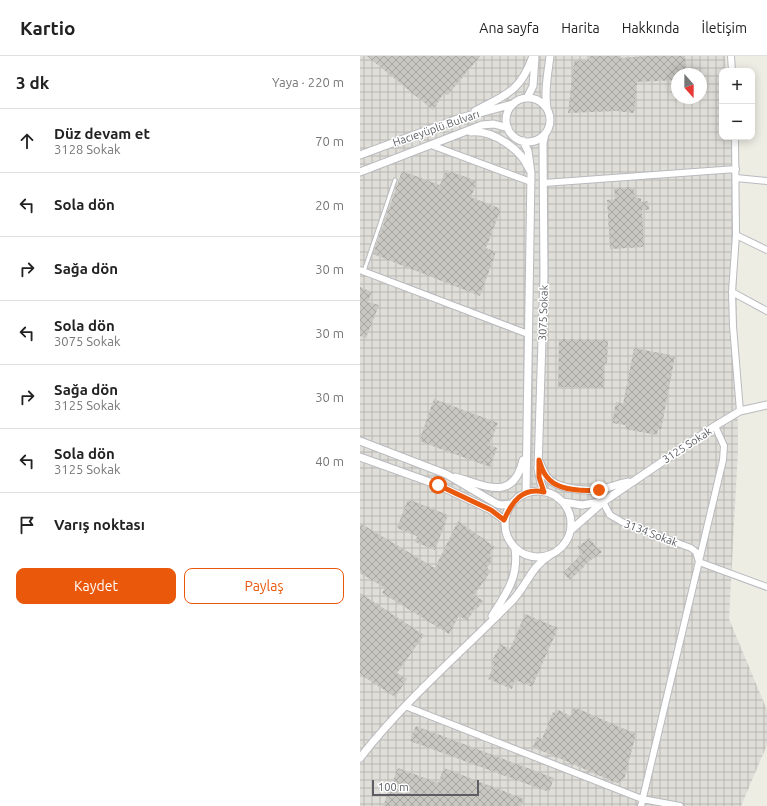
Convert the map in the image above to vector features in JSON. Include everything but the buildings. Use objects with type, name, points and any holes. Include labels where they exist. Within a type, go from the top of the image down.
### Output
[{"type":"street","points":[[527,98],[533,86],[534,56]]},
{"type":"street","points":[[460,118],[513,90],[525,75],[534,56]]},
{"type":"street","points":[[547,108],[538,100],[527,98],[519,100],[513,104],[507,116],[508,128],[517,138],[523,141],[535,140],[545,134],[550,122],[546,100],[546,85],[550,56]]},
{"type":"street","points":[[731,56],[732,68]]},
{"type":"street","name":"Hacıeyüplü Bulvarı","points":[[360,155],[460,118],[513,104]]},
{"type":"street","name":"Hacıeyüplü Bulvarı","points":[[360,172],[485,124],[494,124],[508,128]]},
{"type":"street","points":[[461,134],[477,131],[493,135],[509,146],[522,158],[531,173]]},
{"type":"street","name":"3075 Sokak","points":[[544,492],[539,477],[539,460],[544,275],[543,143],[545,134]]},
{"type":"street","points":[[735,140],[736,235],[732,292],[733,326],[740,411]]},
{"type":"street","name":"3075 Sokak","points":[[523,141],[528,151],[531,173],[525,450],[526,493]]},
{"type":"street","points":[[431,145],[531,182]]},
{"type":"street","points":[[544,183],[736,169]]},
{"type":"street","points":[[736,178],[767,181]]},
{"type":"street","points":[[736,235],[767,250]]},
{"type":"street","points":[[362,270],[528,334]]},
{"type":"street","points":[[732,292],[767,310]]},
{"type":"street","name":"3125 Sokak","points":[[571,530],[603,502],[715,426],[740,411],[767,405]]},
{"type":"street","points":[[640,806],[725,452],[723,441],[715,426]]},
{"type":"street","points":[[360,441],[446,474],[490,487],[500,488],[514,482],[519,473],[525,450]]},
{"type":"street","points":[[360,458],[438,485],[491,510],[504,520]]},
{"type":"street","name":"3125 Sokak","points":[[539,460],[548,479],[558,486],[599,490],[634,480]]},
{"type":"street","points":[[446,474],[496,504],[511,504]]},
{"type":"street","points":[[360,758],[405,706],[515,597],[531,572],[539,563],[559,550],[567,541],[571,530],[571,519],[563,502],[550,493],[539,491],[526,493],[511,504],[504,520],[507,536],[515,549],[516,566],[512,582],[486,625]]},
{"type":"street","name":"3125 Sokak","points":[[563,502],[582,506],[603,502]]},
{"type":"street","name":"3134 Sokak","points":[[603,502],[610,515],[639,530],[690,548],[696,552],[699,562]]},
{"type":"street","points":[[515,549],[530,556],[540,558],[550,555]]},
{"type":"street","points":[[699,562],[767,586]]},
{"type":"street","points":[[405,706],[642,799],[680,806]]},
{"type":"lane","points":[[362,270],[395,180]]},
{"type":"shaded area","points":[[360,56],[725,56],[727,68],[719,68],[719,140],[732,140],[736,178],[738,450],[729,619],[767,710],[767,745],[741,806],[360,806]]},
{"type":"route","points":[[438,485],[491,510],[504,520],[511,504],[518,498],[526,493],[539,491],[544,492],[539,477],[539,460],[546,477],[558,486],[599,490]]}]
